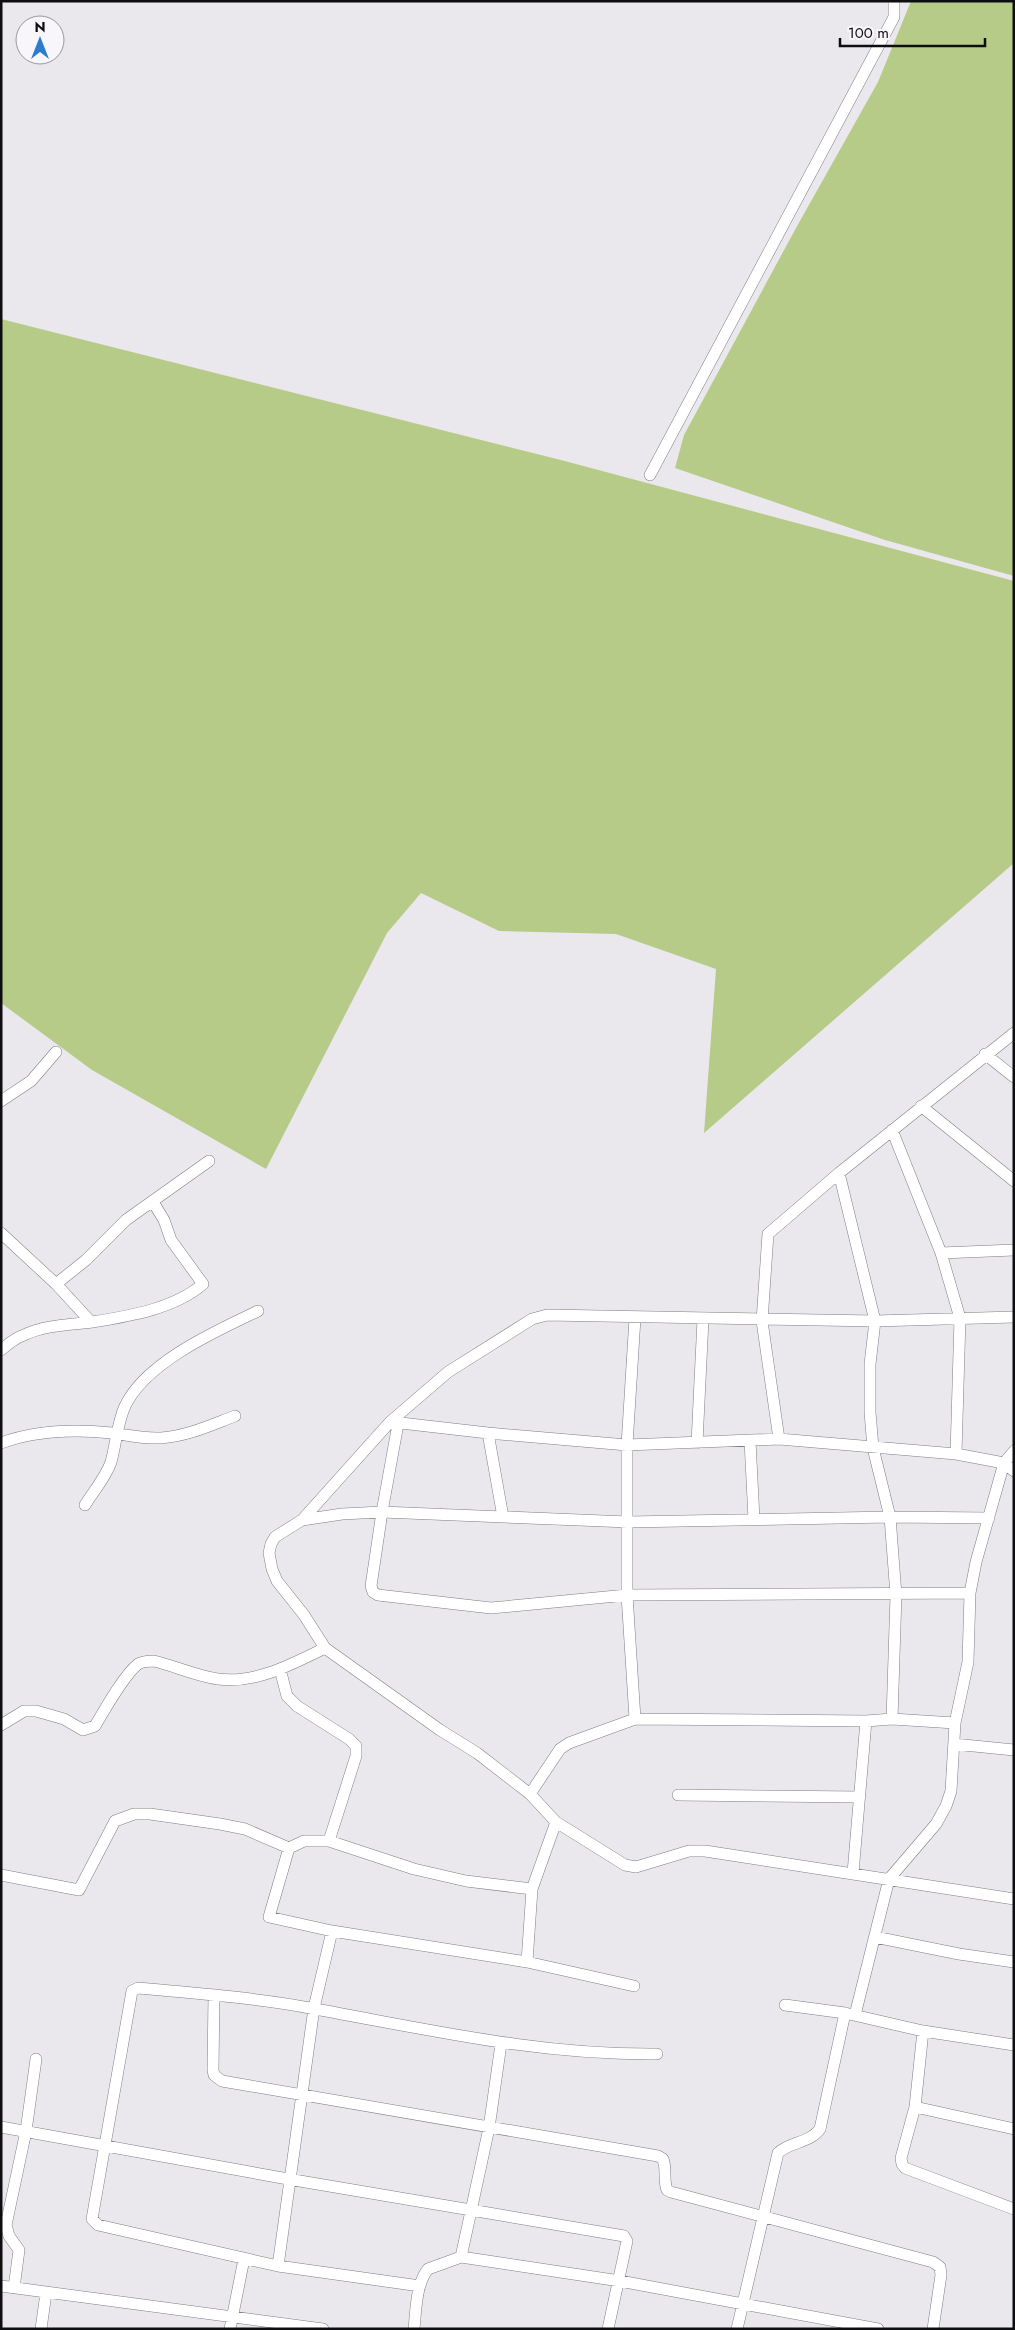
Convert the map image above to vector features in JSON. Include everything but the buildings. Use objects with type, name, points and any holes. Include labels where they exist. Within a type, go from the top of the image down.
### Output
[{"type":"street","points":[[650,475],[894,17],[894,1]]},
{"type":"street","points":[[779,1439],[762,1321],[768,1234],[921,1106],[1014,1033]]},
{"type":"street","points":[[1,1101],[31,1081],[56,1052]]},
{"type":"street","points":[[985,1054],[1014,1077]]},
{"type":"street","points":[[921,1106],[1014,1182]]},
{"type":"street","points":[[892,1130],[942,1254],[960,1318],[956,1454]]},
{"type":"street","points":[[56,1284],[86,1260],[114,1230],[209,1161]]},
{"type":"street","points":[[839,1173],[875,1321],[870,1364],[870,1412],[873,1448],[890,1517],[896,1595],[892,1719]]},
{"type":"street","points":[[1,1350],[24,1334],[165,1306],[204,1284],[171,1240],[164,1220],[153,1202]]},
{"type":"street","points":[[1,1233],[56,1284],[91,1322]]},
{"type":"street","points":[[942,1254],[1014,1250]]},
{"type":"street","points":[[85,1505],[110,1464],[127,1404],[150,1376],[170,1360],[199,1342],[258,1311]]},
{"type":"street","points":[[1014,1317],[875,1321],[762,1321],[547,1316],[532,1319],[448,1372],[394,1423],[302,1520],[275,1537],[269,1553],[272,1569],[277,1581],[304,1615],[325,1648],[440,1730],[477,1753],[530,1794],[556,1822],[625,1865],[636,1867],[689,1851],[705,1851],[1014,1899]]},
{"type":"street","points":[[635,1318],[627,1444],[627,1595],[635,1719]]},
{"type":"street","points":[[698,1443],[703,1319]]},
{"type":"street","points":[[1,1443],[16,1438],[57,1432],[118,1434],[141,1438],[176,1436],[190,1433],[235,1416]]},
{"type":"street","points":[[394,1423],[488,1433],[627,1444],[779,1439],[956,1454],[1004,1464],[1014,1471]]},
{"type":"street","points":[[394,1423],[371,1586],[373,1592],[378,1595],[491,1608],[627,1595],[896,1595],[970,1593]]},
{"type":"street","points":[[488,1433],[503,1517]]},
{"type":"street","points":[[750,1441],[754,1519]]},
{"type":"street","points":[[737,2329],[778,2154],[782,2149],[816,2135],[820,2129],[850,2014],[875,1936],[889,1879],[936,1824],[946,1806],[951,1791],[955,1724],[968,1662],[970,1593],[976,1562],[1004,1464],[1014,1451]]},
{"type":"street","points":[[302,1520],[342,1514],[382,1512],[628,1522],[890,1517],[989,1518]]},
{"type":"street","points":[[1,1725],[24,1711],[36,1711],[64,1719],[83,1730],[90,1729],[95,1726],[117,1692],[139,1664],[146,1661],[154,1661],[215,1679],[230,1680],[256,1676],[280,1669],[325,1648]]},
{"type":"street","points":[[280,1669],[287,1696],[297,1706],[349,1739],[356,1746],[356,1756],[328,1841]]},
{"type":"street","points":[[530,1794],[564,1746],[635,1719],[866,1721],[892,1719],[955,1724]]},
{"type":"street","points":[[853,1874],[866,1721]]},
{"type":"street","points":[[954,1744],[1014,1750]]},
{"type":"street","points":[[678,1795],[860,1797]]},
{"type":"street","points":[[2,1878],[79,1890],[115,1821],[134,1814],[150,1814],[245,1829],[289,1848]]},
{"type":"street","points":[[527,1962],[532,1889],[556,1822]]},
{"type":"street","points":[[532,1889],[457,1880],[405,1867],[328,1841],[304,1840],[289,1848],[269,1917],[332,1931],[527,1962],[634,1986]]},
{"type":"street","points":[[278,2266],[288,2179],[314,2008],[332,1931]]},
{"type":"street","points":[[875,1936],[959,1954],[1014,1962]]},
{"type":"street","points":[[420,2286],[278,2266],[98,2225],[94,2222],[91,2214],[132,1991],[138,1988],[214,1995],[314,2008],[501,2044],[606,2055],[657,2054]]},
{"type":"street","points":[[214,1995],[212,2070],[214,2075],[222,2081],[658,2156],[663,2159],[665,2165],[667,2190],[933,2262],[940,2267],[941,2275],[934,2329]]},
{"type":"street","points":[[785,2005],[850,2014],[923,2032],[1014,2046]]},
{"type":"street","points":[[923,2032],[916,2107],[901,2158],[902,2164],[905,2168],[1014,2209]]},
{"type":"street","points":[[461,2257],[489,2128],[501,2044]]},
{"type":"street","points":[[14,2288],[19,2250],[9,2236],[6,2225],[26,2131],[36,2059]]},
{"type":"street","points":[[916,2107],[1014,2129]]},
{"type":"street","points":[[1,2127],[288,2179],[624,2236],[627,2241],[608,2329]]},
{"type":"street","points":[[414,2329],[420,2286],[428,2269],[461,2257],[620,2280],[878,2329]]},
{"type":"street","points":[[231,2323],[244,2259]]},
{"type":"street","points":[[1,2286],[231,2323],[323,2329]]},
{"type":"street","points":[[41,2329],[46,2293]]},
{"type":"green space","points":[[911,1],[1014,1],[1014,576],[885,540],[675,468],[684,435],[796,228],[878,82]]},
{"type":"green space","points":[[1,319],[561,460],[1014,581],[1014,863],[704,1133],[716,969],[616,934],[499,931],[421,893],[387,933],[266,1169],[92,1070],[1,1003]]}]
